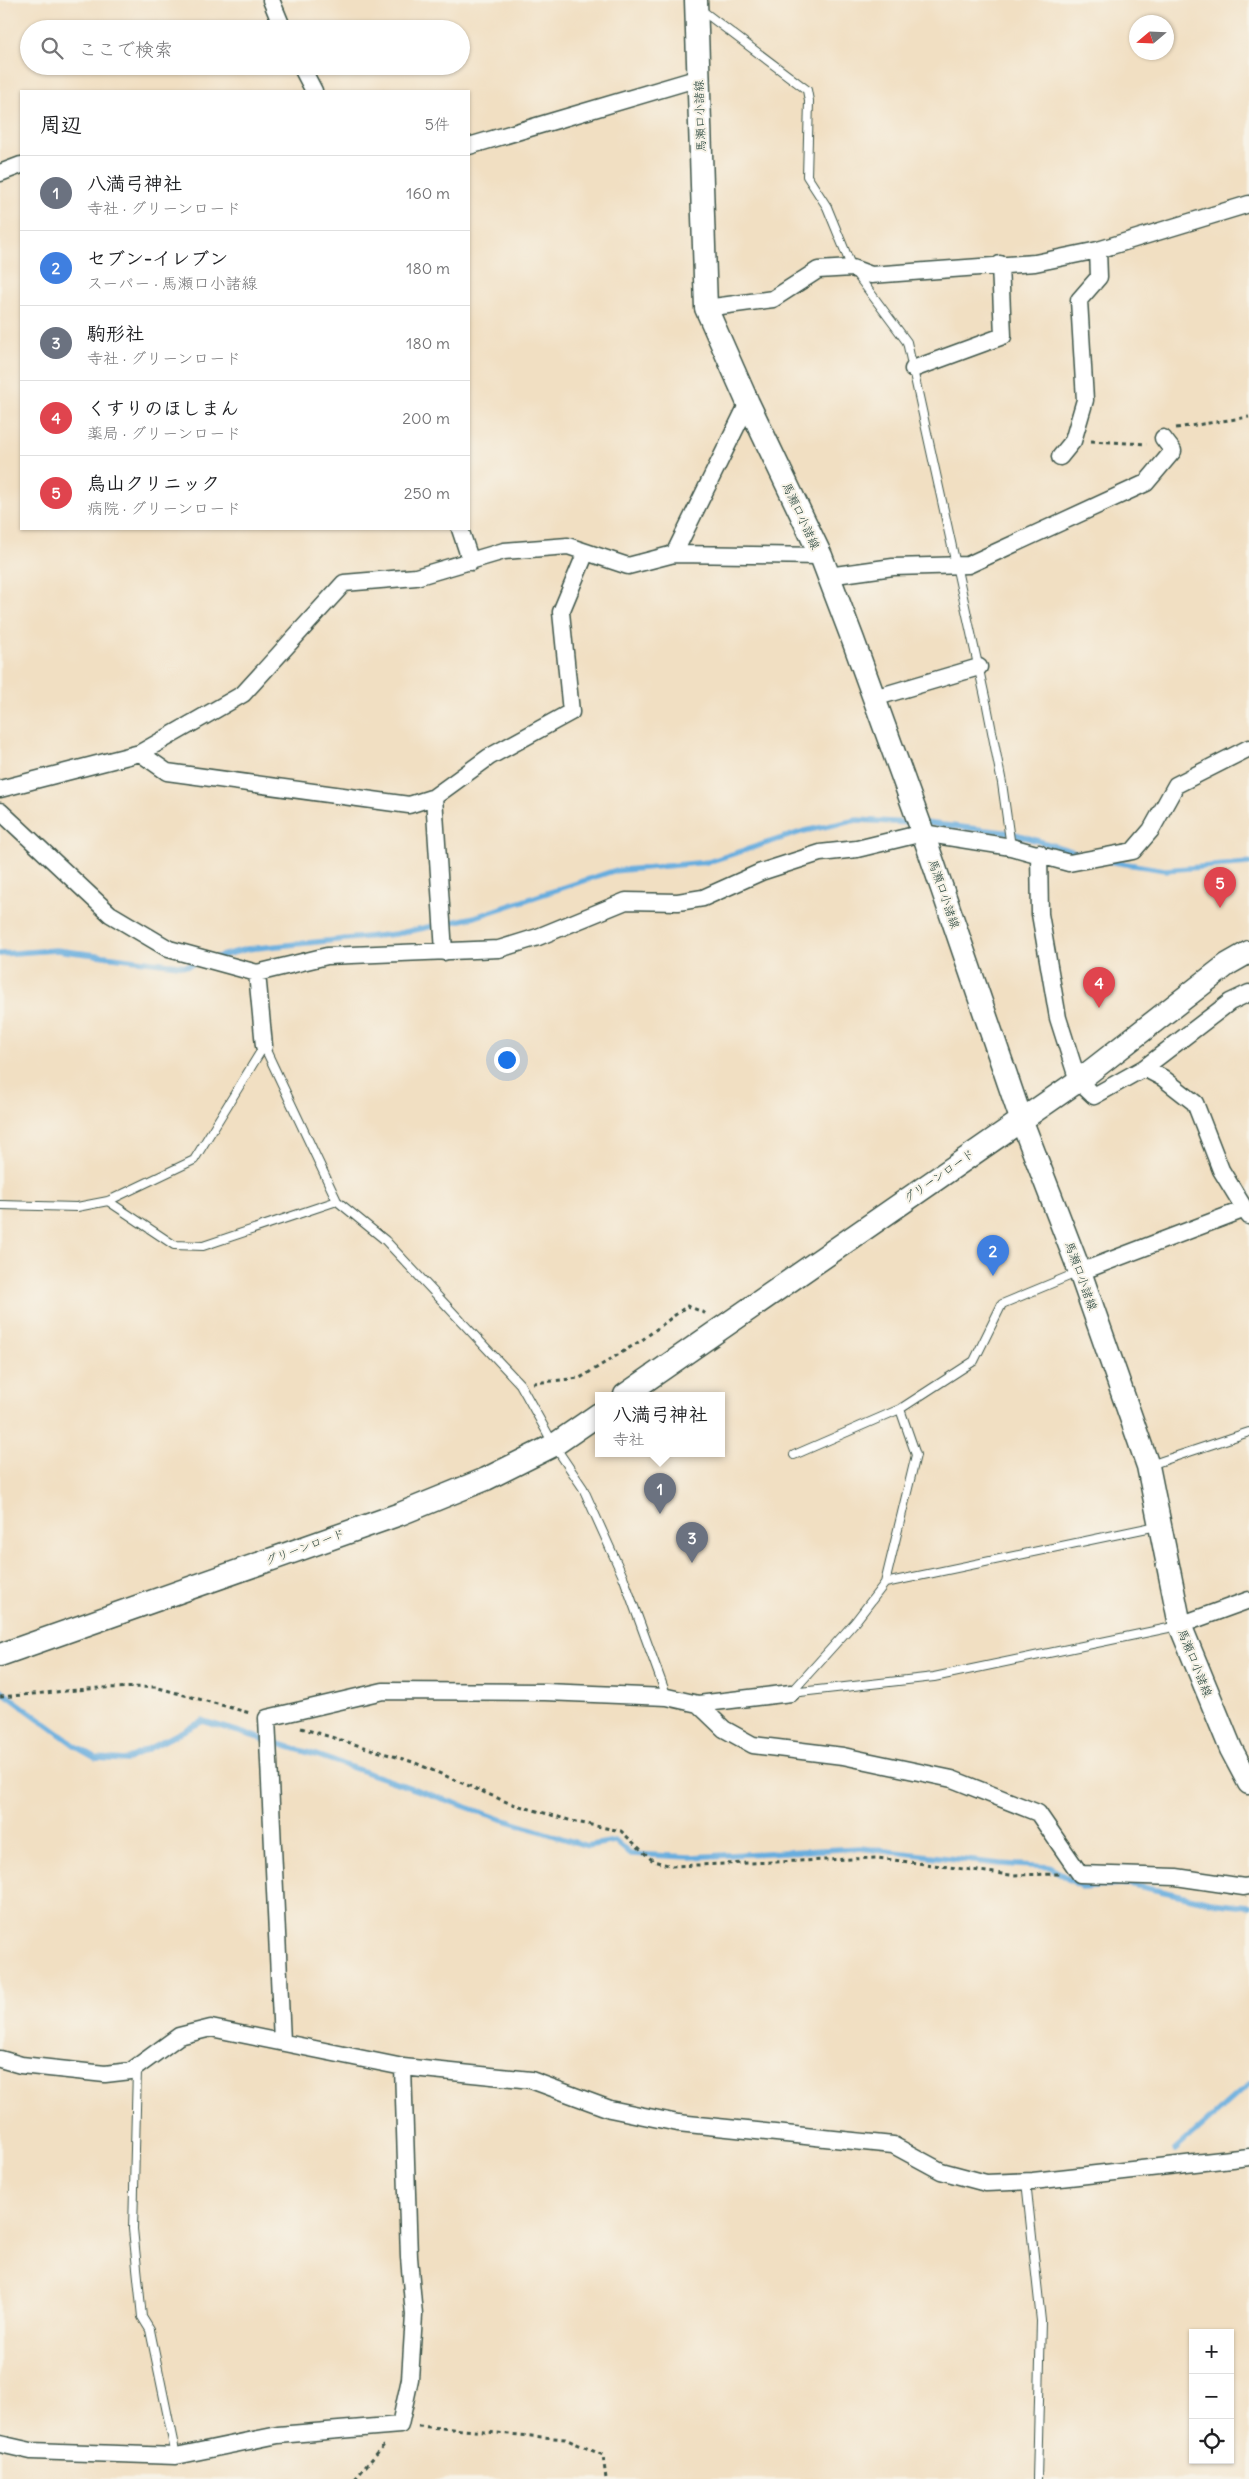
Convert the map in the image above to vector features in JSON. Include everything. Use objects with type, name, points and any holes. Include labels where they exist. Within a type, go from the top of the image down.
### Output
[{"type":"main road","name":"馬瀬口小諸線","points":[[696,3],[706,308],[748,404],[825,566],[874,698],[923,833],[1021,1119],[1080,1272],[1148,1466],[1180,1625],[1231,1749],[1249,1783]]},
{"type":"main road","name":"グリーンロード","points":[[629,1392],[1078,1081],[1228,964],[1249,952]]},
{"type":"main road","name":"グリーンロード","points":[[0,1655],[400,1514],[486,1479],[554,1445],[595,1417]]},
{"type":"street","points":[[270,0],[279,20]]},
{"type":"street","points":[[305,75],[313,90]]},
{"type":"street","points":[[470,146],[699,78]]},
{"type":"street","points":[[0,173],[20,165]]},
{"type":"street","points":[[706,308],[773,299],[818,270],[852,268],[871,275],[913,273],[1000,264],[1035,263],[1098,250],[1249,204]]},
{"type":"street","points":[[1060,457],[1073,441],[1084,400],[1079,300],[1099,277],[1098,250]]},
{"type":"street","points":[[913,369],[1003,336],[1000,264]]},
{"type":"street","points":[[674,554],[748,404]]},
{"type":"street","points":[[0,789],[140,754],[243,694],[344,583],[416,577],[504,551],[568,546],[628,566],[674,554],[825,566],[968,565],[1146,483],[1173,450],[1163,438]]},
{"type":"street","points":[[460,530],[471,562]]},
{"type":"street","points":[[140,754],[167,772],[408,805],[434,797],[489,757],[571,712],[561,612],[586,552]]},
{"type":"street","points":[[874,698],[978,667]]},
{"type":"street","points":[[0,811],[110,914],[169,949],[257,973],[327,956],[499,949],[538,937],[626,901],[678,902],[703,898],[761,872],[820,853],[857,849],[923,833],[1011,847],[1069,863],[1133,851],[1151,830],[1176,785],[1249,748]]},
{"type":"street","points":[[434,797],[444,952]]},
{"type":"street","points":[[1038,853],[1040,914],[1058,1018],[1078,1081],[1094,1096],[1144,1068],[1230,1002],[1249,993]]},
{"type":"street","points":[[257,973],[264,1046]]},
{"type":"street","points":[[1080,1272],[1247,1212],[1221,1170],[1195,1103],[1163,1078],[1144,1068]]},
{"type":"street","points":[[1180,1625],[1249,1600]]},
{"type":"street","points":[[282,2041],[267,1718],[382,1691],[545,1692],[667,1697],[698,1704],[791,1693]]},
{"type":"street","points":[[698,1704],[724,1729],[753,1745],[843,1756],[952,1779],[1038,1814],[1080,1874],[1176,1877],[1244,1887],[1249,1886]]},
{"type":"street","points":[[0,2059],[21,2065],[105,2074],[131,2071],[179,2036],[211,2028],[403,2067],[531,2080],[610,2109],[678,2123],[893,2145],[941,2171],[986,2183],[1026,2181],[1249,2157]]},
{"type":"street","points":[[0,2444],[30,2451],[176,2456],[278,2435],[400,2425],[410,2380],[414,2315],[409,2257],[403,2067]]},
{"type":"lane","points":[[696,3],[807,90],[809,101],[807,176],[827,207],[852,268],[907,342],[957,566],[1002,783],[1011,847]]},
{"type":"lane","points":[[0,1205],[77,1208],[108,1201],[194,1160],[264,1046]]},
{"type":"lane","points":[[264,1046],[337,1201],[385,1240],[520,1384],[554,1445],[583,1488],[624,1579],[667,1697]]},
{"type":"lane","points":[[108,1201],[174,1245],[193,1246],[203,1246],[337,1201]]},
{"type":"lane","points":[[794,1455],[900,1410],[974,1361],[1002,1304],[1080,1272]]},
{"type":"lane","points":[[791,1693],[855,1622],[885,1583],[916,1455],[900,1410]]},
{"type":"lane","points":[[1148,1466],[1249,1432]]},
{"type":"lane","points":[[885,1583],[1160,1525]]},
{"type":"lane","points":[[791,1693],[934,1677],[1180,1625]]},
{"type":"lane","points":[[137,2067],[133,2228],[142,2317],[150,2330],[176,2456]]},
{"type":"lane","points":[[1026,2181],[1041,2321],[1037,2479]]},
{"type":"path","points":[[520,1384],[580,1378],[642,1340],[687,1306],[704,1312],[719,1330]]},
{"type":"path","points":[[0,1696],[99,1688],[155,1687],[413,1762],[509,1803],[576,1822],[621,1831],[654,1861],[672,1866],[877,1858],[1012,1875],[1080,1874]]},
{"type":"path","points":[[355,2479],[400,2425],[565,2439],[603,2455],[606,2479]]},
{"type":"waterway","points":[[217,957],[247,949],[396,934],[475,917],[613,871],[708,862],[804,831],[857,820],[913,823]]},
{"type":"waterway","points":[[925,823],[1012,833],[1084,855]]},
{"type":"waterway","points":[[1108,861],[1165,870],[1249,863]]},
{"type":"waterway","points":[[0,954],[56,950],[186,966],[199,962]]},
{"type":"waterway","points":[[0,1690],[80,1749],[96,1758],[126,1760],[203,1721],[316,1755],[501,1819],[587,1846],[615,1841],[630,1854],[691,1857],[860,1848],[1000,1864],[1050,1867],[1083,1888],[1129,1884],[1210,1902],[1249,1906]]},
{"type":"waterway","points":[[1175,2150],[1249,2084]]},
{"type":"place","name":"烏山クリニック","points":[[1220,908]]},
{"type":"place","name":"くすりのほしまん","points":[[1099,1008]]},
{"type":"place","name":"セブン-イレブン","points":[[993,1276]]},
{"type":"place","name":"八満弓神社","points":[[660,1514]]},
{"type":"place","name":"駒形社","points":[[692,1563]]}]
